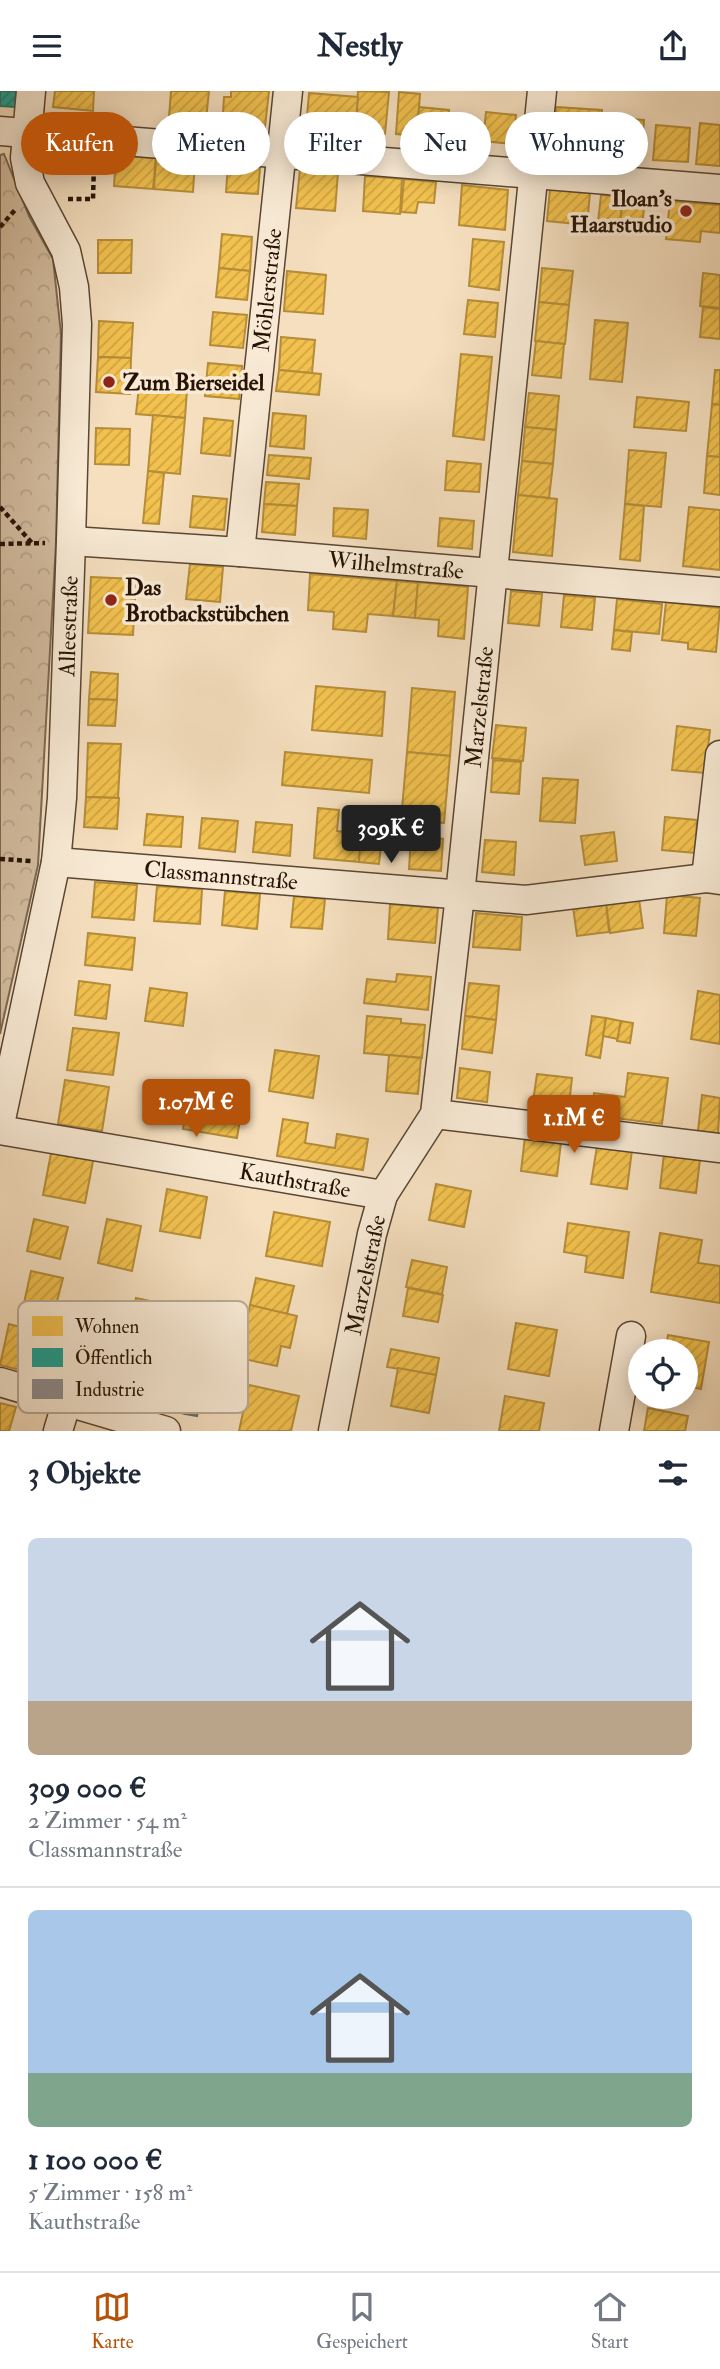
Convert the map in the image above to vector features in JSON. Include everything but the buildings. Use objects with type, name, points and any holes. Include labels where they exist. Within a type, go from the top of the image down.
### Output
[{"type":"street","name":"Alleestraße","points":[[0,1123],[56,862],[62,798],[71,541],[77,324],[74,287],[66,251],[30,202],[30,183],[25,158],[13,132],[31,91]]},
{"type":"street","name":"Möhlerstraße","points":[[240,552],[288,91]]},
{"type":"street","name":"Marzelstraße","points":[[540,112],[542,91]]},
{"type":"street","points":[[138,141],[505,171]]},
{"type":"street","name":"Marzelstraße","points":[[333,1431],[372,1234],[383,1195],[435,1114],[534,175]]},
{"type":"street","points":[[557,175],[720,189]]},
{"type":"street","name":"Wilhelmstraße","points":[[71,541],[240,552],[720,592]]},
{"type":"street","points":[[713,879],[720,755]]},
{"type":"street","name":"Classmannstraße","points":[[56,862],[526,899],[713,879]]},
{"type":"street","points":[[435,1114],[720,1148]]},
{"type":"street","name":"Kauthstraße","points":[[0,1130],[383,1195]]},
{"type":"street","points":[[614,1431],[631,1336]]},
{"type":"street","points":[[0,1382],[18,1387]]},
{"type":"street","points":[[58,1431],[63,1413]]},
{"type":"street","points":[[107,1413],[166,1431]]},
{"type":"path","points":[[0,227],[30,202],[93,199],[94,175]]},
{"type":"path","points":[[0,507],[32,543]]},
{"type":"path","points":[[0,544],[71,541]]},
{"type":"green space","points":[[4,154],[29,216],[53,259],[61,334],[56,543],[38,865],[0,1034],[0,155]]},
{"type":"place","name":"Iloan's Haarstudio","points":[[686,211]]},
{"type":"place","name":"Zum Bierseidel","points":[[109,382]]},
{"type":"place","name":"Das Brotbackstübchen","points":[[111,600]]}]
